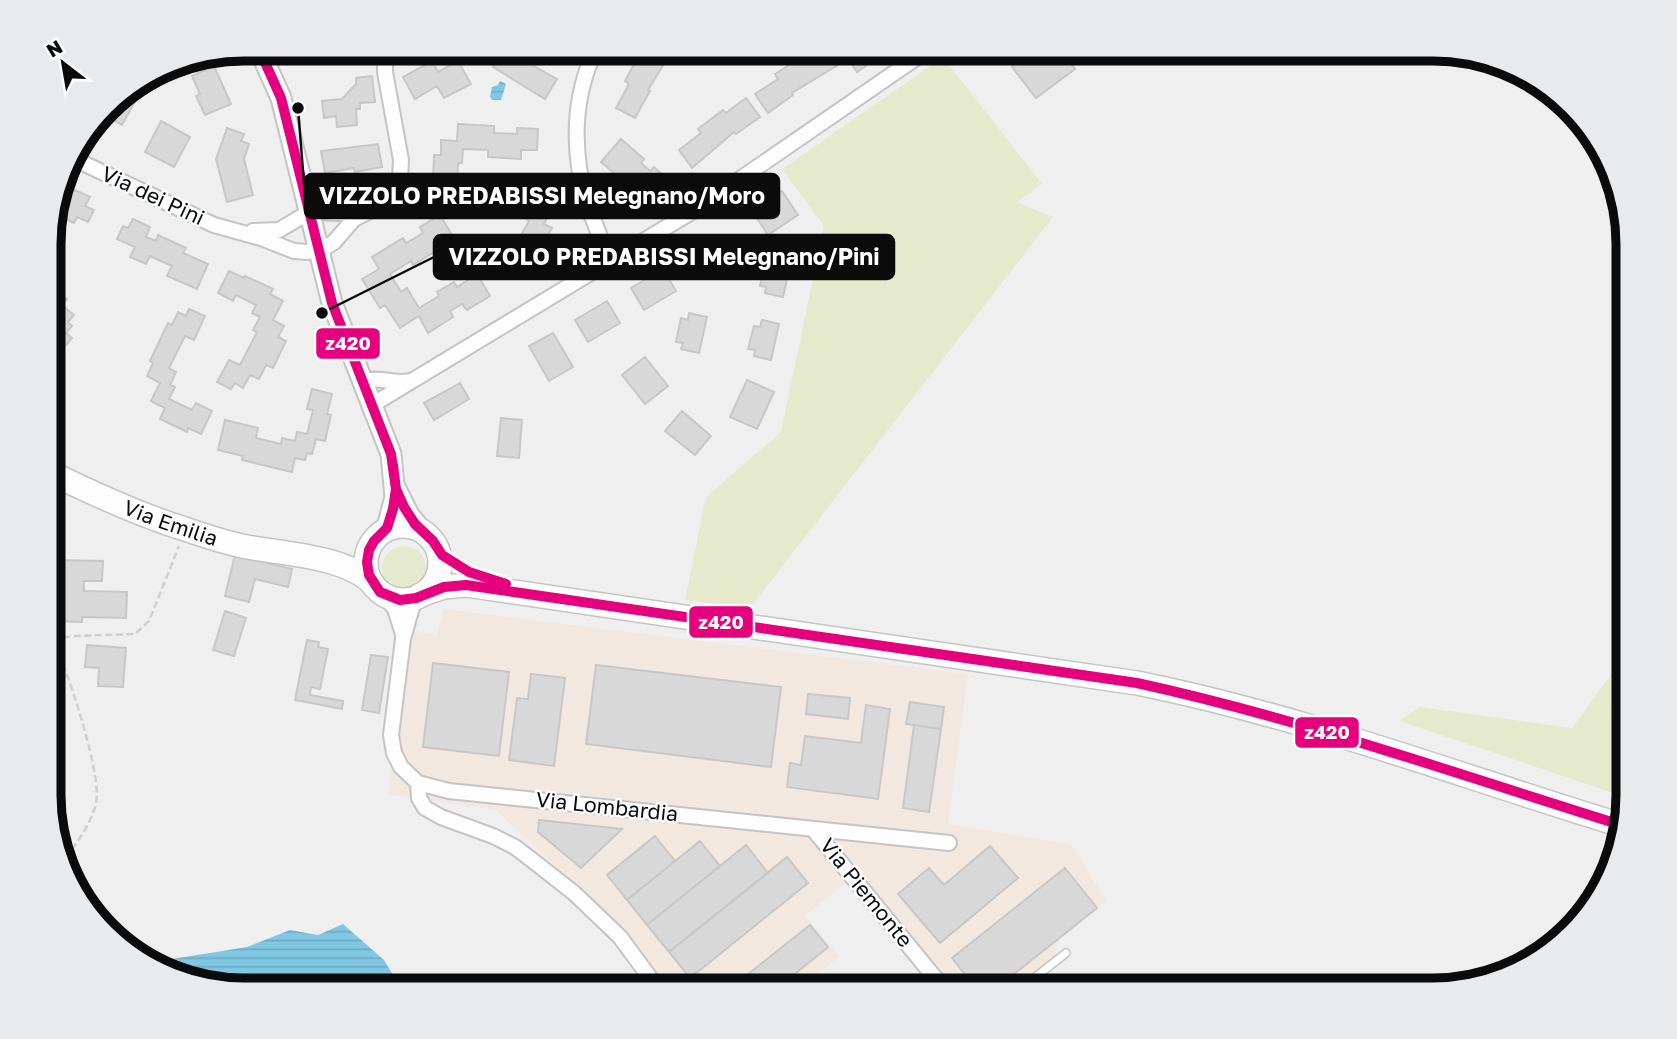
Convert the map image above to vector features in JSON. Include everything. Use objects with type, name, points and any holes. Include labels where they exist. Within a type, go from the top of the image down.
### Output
[{"type":"main road","name":"Via Emilia","points":[[61,478],[186,530],[244,546],[296,554],[356,572],[379,589]]},
{"type":"main road","points":[[540,596],[469,572],[446,560],[430,540],[412,527],[401,526],[380,535],[372,544],[367,560],[369,575],[379,589],[401,600],[444,586],[461,585],[1095,675],[1176,691],[1304,723],[1613,822]]},
{"type":"main road","name":"Via Emilia","points":[[296,554],[343,553],[380,535]]},
{"type":"main road","points":[[420,595],[429,589],[438,577],[440,561],[430,540]]},
{"type":"street","points":[[373,405],[698,208],[911,61]]},
{"type":"street","points":[[265,62],[281,99],[332,303],[391,454],[396,489],[409,515],[430,540]]},
{"type":"street","points":[[317,250],[330,245],[354,219],[390,197],[400,180],[402,170],[385,62]]},
{"type":"street","points":[[591,62],[584,79],[576,139],[586,200],[605,249],[604,265]]},
{"type":"street","name":"Via dei Pini","points":[[81,162],[214,225],[294,251],[317,250]]},
{"type":"street","points":[[309,214],[367,213]]},
{"type":"street","name":"Via dei Pini","points":[[238,231],[279,230],[309,214]]},
{"type":"street","points":[[363,381],[377,378],[403,383],[410,381]]},
{"type":"street","points":[[380,535],[388,524],[396,489]]},
{"type":"street","points":[[379,589],[399,618],[403,639]]},
{"type":"street","points":[[420,595],[412,607],[403,639],[391,735],[394,753],[401,767],[418,783],[419,798],[425,808],[515,847],[574,893],[620,937],[650,978]]},
{"type":"street","name":"Via Lombardia","points":[[418,783],[450,791],[949,844]]},
{"type":"street","name":"Via Piemonte","points":[[813,829],[935,977]]},
{"type":"lane","points":[[1035,977],[1066,953]]},
{"type":"lane","points":[[922,977],[930,971]]},
{"type":"path","points":[[61,636],[135,634],[141,630],[149,621],[186,530]]},
{"type":"path","points":[[61,663],[83,726],[97,790],[91,817],[71,852]]},
{"type":"shaded area","points":[[444,609],[968,674],[948,824],[1068,844],[1075,849],[1106,901],[1059,938],[1055,955],[1028,977],[931,977],[851,879],[805,916],[839,957],[813,978],[661,978],[627,933],[496,810],[388,794],[411,631],[437,635]]},
{"type":"green space","points":[[937,61],[946,61],[1042,184],[1017,202],[1053,217],[750,608],[685,600],[706,497],[781,432],[824,226],[782,169]]},
{"type":"green space","points":[[404,546],[420,552],[426,568],[420,584],[404,590],[388,584],[382,568],[388,552]]},
{"type":"green space","points":[[1615,669],[1615,794],[1400,721],[1419,707],[1572,728]]},
{"type":"water","points":[[500,81],[506,84],[501,100],[492,100],[492,87]]},
{"type":"water","points":[[343,924],[384,960],[395,978],[245,978],[197,972],[167,960],[247,947],[290,930],[318,935]]},
{"type":"building","points":[[836,61],[838,65],[792,93],[793,95],[768,113],[755,94],[778,79],[775,74],[795,62]]},
{"type":"building","points":[[850,61],[872,61],[857,72]]},
{"type":"building","points":[[1020,61],[1070,61],[1075,69],[1036,98],[1012,67]]},
{"type":"building","points":[[430,62],[438,72],[458,62],[471,84],[444,98],[437,86],[415,99],[403,77]]},
{"type":"building","points":[[496,62],[527,62],[557,79],[545,99],[493,67]]},
{"type":"building","points":[[635,62],[665,62],[635,118],[616,108],[629,84],[625,81]]},
{"type":"building","points":[[214,66],[231,104],[205,115],[196,96],[200,94],[192,76]]},
{"type":"building","points":[[372,76],[375,102],[360,103],[360,109],[356,109],[357,125],[337,127],[336,116],[324,118],[322,101],[342,99],[356,84],[356,78]]},
{"type":"building","points":[[139,95],[122,125],[112,119]]},
{"type":"building","points":[[746,98],[760,117],[736,134],[734,132],[692,168],[679,150],[701,133],[698,129],[723,110],[726,113]]},
{"type":"building","points":[[161,121],[190,137],[174,167],[145,152]]},
{"type":"building","points":[[458,124],[494,126],[494,133],[517,134],[517,128],[538,129],[537,150],[521,150],[521,159],[488,157],[488,150],[463,149],[462,163],[458,163],[457,184],[433,183],[434,155],[441,155],[441,140],[457,141]]},
{"type":"building","points":[[227,128],[244,134],[241,141],[249,144],[244,159],[253,195],[227,202],[216,159]]},
{"type":"building","points":[[621,139],[644,159],[641,163],[650,171],[654,167],[680,190],[660,214],[619,183],[622,180],[601,162]]},
{"type":"building","points":[[378,144],[382,167],[355,172],[354,168],[325,173],[321,151]]},
{"type":"building","points":[[70,188],[90,197],[85,206],[94,210],[88,222],[77,217],[74,223],[64,218]]},
{"type":"building","points":[[782,191],[798,215],[768,235],[752,211]]},
{"type":"building","points":[[529,206],[548,216],[544,224],[552,228],[533,262],[526,258],[518,274],[499,264],[512,240],[517,242],[529,221],[522,217]]},
{"type":"building","points":[[440,215],[452,235],[436,245],[439,249],[413,265],[411,261],[390,274],[401,292],[407,288],[419,308],[439,296],[437,292],[454,282],[457,287],[477,274],[490,296],[467,310],[462,304],[450,311],[453,317],[428,333],[419,316],[400,328],[385,305],[380,308],[362,279],[379,269],[372,257],[403,238],[406,243],[423,233],[420,227]]},
{"type":"building","points":[[133,219],[150,227],[146,237],[156,241],[158,235],[186,248],[183,253],[208,264],[197,289],[167,276],[172,266],[150,256],[146,264],[130,257],[135,247],[117,239],[123,226],[128,228]]},
{"type":"building","points":[[773,257],[791,261],[783,297],[765,293],[766,287],[760,286],[765,262],[772,264]]},
{"type":"building","points":[[663,269],[676,291],[644,310],[631,288]]},
{"type":"building","points":[[229,271],[273,289],[270,294],[283,301],[273,320],[284,326],[278,337],[286,341],[273,368],[266,365],[259,379],[250,375],[243,388],[235,383],[231,389],[217,382],[229,360],[240,365],[257,332],[253,330],[260,317],[252,313],[256,305],[236,295],[233,301],[218,293]]},
{"type":"building","points":[[61,294],[67,299],[62,305],[74,315],[68,322],[72,326],[66,333],[72,338],[61,351]]},
{"type":"building","points":[[607,301],[620,323],[588,342],[575,320]]},
{"type":"building","points":[[189,309],[205,316],[194,340],[185,336],[169,368],[176,372],[170,385],[175,387],[169,399],[192,410],[196,403],[212,411],[201,434],[188,428],[187,432],[160,419],[165,408],[151,401],[160,383],[147,376],[153,363],[150,361],[168,323],[172,325],[178,312],[186,316]]},
{"type":"building","points":[[689,313],[707,317],[699,353],[681,349],[683,343],[676,342],[681,318],[688,320]]},
{"type":"building","points":[[762,320],[779,324],[771,360],[754,356],[755,350],[748,349],[754,326],[760,327]]},
{"type":"building","points":[[553,333],[573,367],[549,381],[529,346]]},
{"type":"building","points":[[645,357],[668,386],[645,404],[622,375]]},
{"type":"building","points":[[747,380],[774,392],[757,429],[730,417]]},
{"type":"building","points":[[460,383],[469,399],[434,420],[424,403]]},
{"type":"building","points":[[312,389],[332,394],[327,414],[331,415],[325,441],[316,439],[312,454],[307,453],[305,460],[295,458],[292,472],[242,460],[243,456],[218,450],[225,420],[258,428],[256,438],[281,444],[282,438],[295,441],[297,432],[307,434],[313,410],[307,409]]},
{"type":"building","points":[[682,411],[711,436],[695,455],[665,431]]},
{"type":"building","points":[[501,418],[522,420],[519,458],[497,456]]},
{"type":"building","points":[[235,555],[292,569],[288,587],[255,579],[249,602],[225,596]]},
{"type":"building","points":[[61,560],[103,561],[102,581],[84,581],[84,591],[127,592],[126,618],[82,617],[82,622],[61,621]]},
{"type":"building","points":[[225,611],[246,618],[234,656],[213,650]]},
{"type":"building","points":[[307,640],[319,642],[318,647],[328,649],[320,689],[311,687],[310,695],[343,701],[342,709],[295,700]]},
{"type":"building","points":[[87,645],[126,648],[123,687],[98,686],[99,668],[85,667]]},
{"type":"building","points":[[371,655],[388,657],[379,713],[362,710]]},
{"type":"building","points":[[433,663],[509,672],[499,756],[423,747]]},
{"type":"building","points":[[596,665],[781,687],[771,767],[586,744]]},
{"type":"building","points":[[531,674],[565,678],[554,766],[509,760],[517,698],[528,699]]},
{"type":"building","points":[[808,694],[850,698],[848,719],[806,714]]},
{"type":"building","points":[[910,702],[944,707],[941,729],[906,724]]},
{"type":"building","points":[[866,705],[890,709],[878,799],[787,787],[790,763],[801,765],[805,736],[861,743]]},
{"type":"building","points":[[914,725],[941,729],[929,812],[903,808]]},
{"type":"building","points":[[539,820],[622,829],[581,868],[538,832]]},
{"type":"building","points":[[655,836],[675,861],[627,900],[607,875]]},
{"type":"building","points":[[700,841],[720,866],[647,925],[627,900]]},
{"type":"building","points":[[746,845],[768,873],[669,952],[647,925]]},
{"type":"building","points":[[990,846],[1018,878],[940,943],[898,894],[929,868],[944,885]]},
{"type":"building","points":[[787,857],[808,883],[690,978],[669,952]]},
{"type":"building","points":[[1065,868],[1097,908],[1010,977],[967,977],[952,958]]},
{"type":"building","points":[[810,925],[828,947],[790,978],[744,978]]},
{"type":"transit line","name":"z420","points":[[265,62],[281,98],[332,303],[391,454],[396,489],[393,509],[387,528],[369,550],[367,562],[369,575],[380,592],[400,600],[416,598],[444,587],[466,585],[1137,683],[1260,713],[1613,822]]},
{"type":"transit line","name":"z420","points":[[393,465],[396,489],[404,507],[442,555],[469,572],[506,584]]},
{"type":"place","name":"VIZZOLO PREDABISSI Melegnano/Moro","points":[[298,108]]},
{"type":"place","name":"VIZZOLO PREDABISSI Melegnano/Pini","points":[[322,313]]}]
